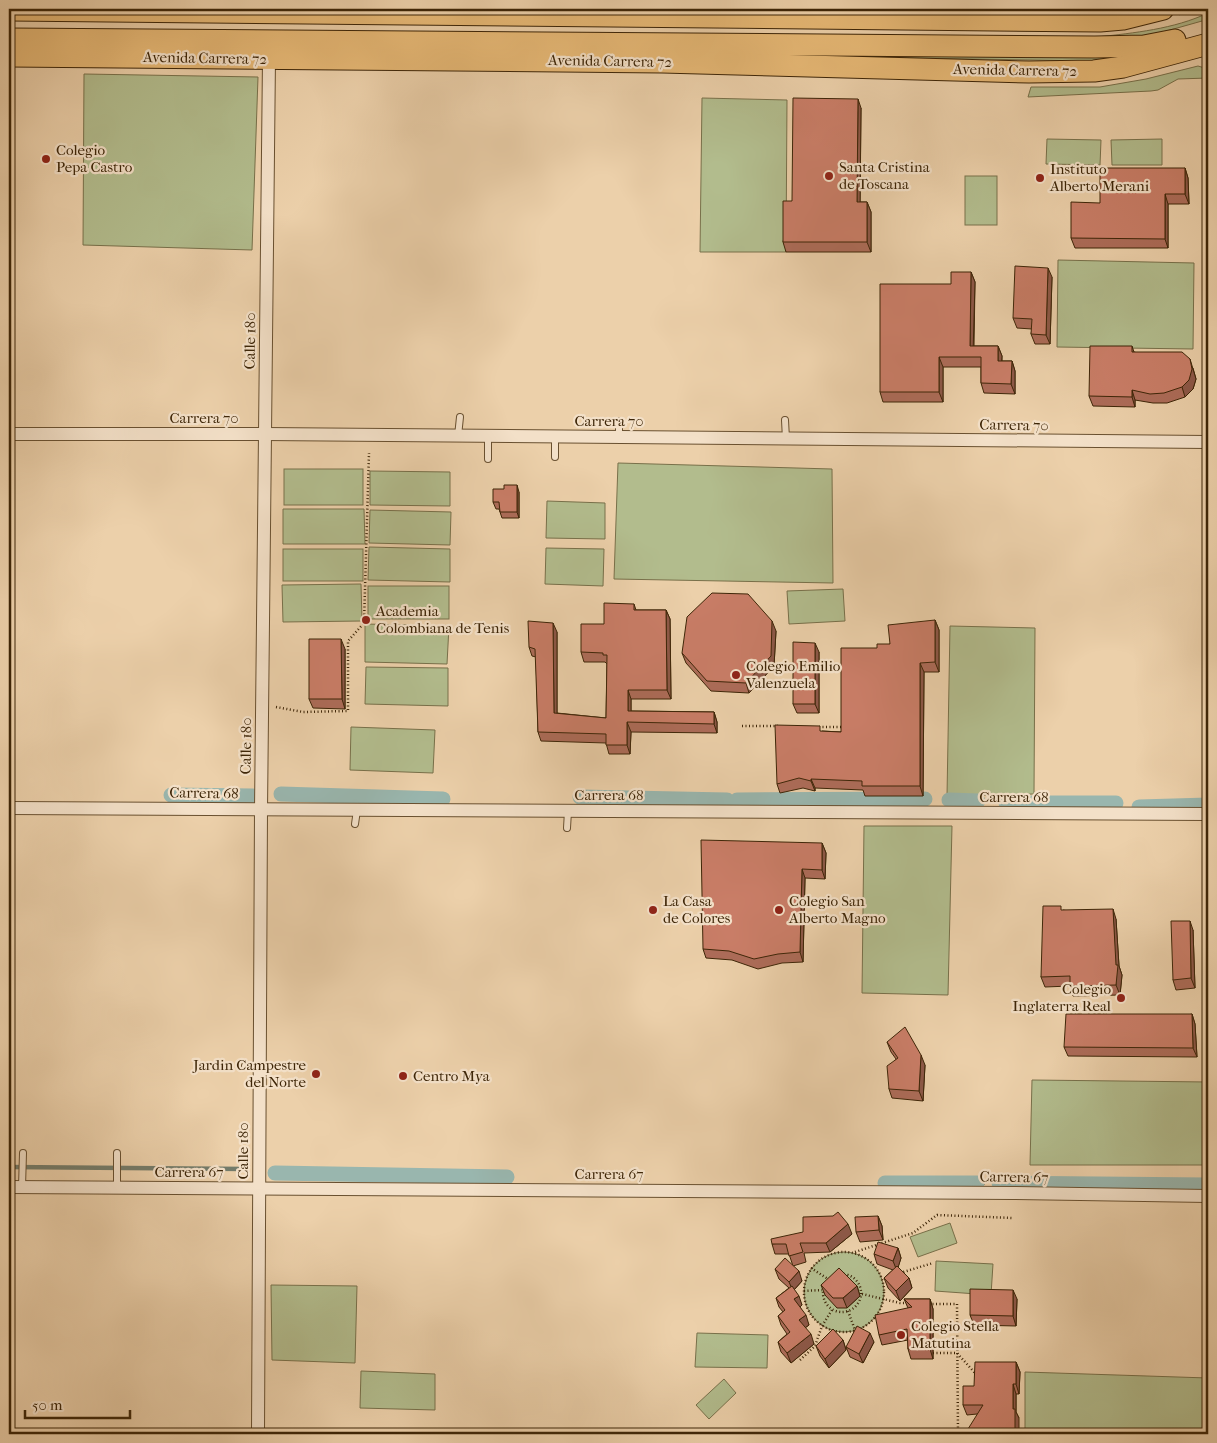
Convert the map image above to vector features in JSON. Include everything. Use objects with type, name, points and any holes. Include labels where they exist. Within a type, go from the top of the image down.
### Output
[{"type":"highway","points":[[9,10],[1100,21],[1123,19],[1163,9]]},
{"type":"highway","name":"Avenida Carrera 72","points":[[9,39],[1095,47],[1144,46],[1208,32]]},
{"type":"highway","name":"Avenida Carrera 72","points":[[9,56],[662,62],[1047,72],[1094,71],[1123,67],[1208,44]]},
{"type":"street","name":"Calle 180","points":[[258,1434],[261,810],[270,58]]},
{"type":"street","name":"Carrera 70","points":[[9,434],[265,434],[1208,442]]},
{"type":"street","name":"Carrera 68","points":[[9,808],[1208,814]]},
{"type":"street","name":"Carrera 67","points":[[15,1187],[117,1185],[259,1189],[1013,1193],[1208,1196]]},
{"type":"lane","points":[[458,436],[460,417]]},
{"type":"lane","points":[[619,437],[620,420]]},
{"type":"lane","points":[[785,420],[786,439]]},
{"type":"lane","points":[[488,436],[488,459]]},
{"type":"lane","points":[[555,457],[556,437]]},
{"type":"lane","points":[[355,824],[357,810]]},
{"type":"lane","points":[[567,828],[568,811]]},
{"type":"lane","points":[[245,1066],[260,1066]]},
{"type":"lane","points":[[117,1185],[118,1152]]},
{"type":"lane","points":[[15,1187],[23,1153]]},
{"type":"path","points":[[262,705],[303,712],[348,711],[348,641],[364,623],[369,453]]},
{"type":"path","points":[[742,726],[786,726]]},
{"type":"path","points":[[815,727],[844,727]]},
{"type":"path","points":[[855,1252],[866,1258],[876,1268],[883,1280],[884,1294],[881,1308],[874,1320],[863,1328],[836,1332],[822,1326],[812,1317],[806,1306],[805,1280],[811,1268],[818,1260],[830,1253],[842,1251],[855,1252],[913,1233],[937,1215],[1013,1218]]},
{"type":"path","points":[[898,1274],[933,1263]]},
{"type":"path","points":[[811,1268],[828,1279]]},
{"type":"path","points":[[837,1274],[849,1274],[858,1282],[862,1294],[857,1306],[848,1311],[839,1312],[832,1310],[827,1305],[824,1300],[823,1290],[828,1279],[837,1274]]},
{"type":"path","points":[[883,1280],[890,1277]]},
{"type":"path","points":[[804,1291],[823,1290]]},
{"type":"path","points":[[862,1294],[910,1304]]},
{"type":"path","points":[[928,1304],[957,1304],[958,1434]]},
{"type":"path","points":[[800,1360],[815,1346],[822,1326],[832,1310]]},
{"type":"path","points":[[848,1311],[854,1330]]},
{"type":"path","points":[[934,1353],[957,1353],[978,1376]]},
{"type":"green space","points":[[1208,13],[1208,18],[1202,21],[1163,32],[1137,37],[1097,37],[1168,27]]},
{"type":"green space","points":[[1167,50],[1093,61],[622,53]]},
{"type":"green space","points":[[1198,66],[1208,69],[1208,78],[1178,79],[1158,90],[1028,97],[1031,87],[1100,87],[1146,79]]},
{"type":"green space","points":[[84,74],[258,77],[252,250],[83,245]]},
{"type":"green space","points":[[702,98],[787,100],[786,252],[700,252]]},
{"type":"green space","points":[[1047,139],[1101,140],[1100,165],[1046,164]]},
{"type":"green space","points":[[1162,139],[1162,165],[1112,165],[1111,140]]},
{"type":"green space","points":[[965,176],[997,176],[997,225],[965,225]]},
{"type":"green space","points":[[1058,260],[1194,263],[1193,349],[1057,347]]},
{"type":"green space","points":[[618,463],[832,469],[833,583],[614,579]]},
{"type":"green space","points":[[284,469],[363,469],[363,505],[284,505]]},
{"type":"green space","points":[[370,471],[450,472],[450,506],[370,505]]},
{"type":"green space","points":[[547,501],[605,503],[605,539],[546,538]]},
{"type":"green space","points":[[283,509],[364,509],[365,544],[283,544]]},
{"type":"green space","points":[[370,510],[451,512],[450,545],[369,543]]},
{"type":"green space","points":[[369,547],[450,549],[450,582],[368,580]]},
{"type":"green space","points":[[546,548],[604,549],[603,586],[545,584]]},
{"type":"green space","points":[[283,549],[363,549],[363,581],[283,581]]},
{"type":"green space","points":[[361,584],[362,621],[283,622],[282,585]]},
{"type":"green space","points":[[368,586],[449,586],[449,619],[368,619]]},
{"type":"green space","points":[[843,589],[845,621],[789,624],[787,591]]},
{"type":"green space","points":[[365,624],[449,626],[447,664],[365,662]]},
{"type":"green space","points":[[950,626],[1035,628],[1034,794],[947,796]]},
{"type":"green space","points":[[366,667],[448,668],[448,706],[365,704]]},
{"type":"green space","points":[[351,727],[435,730],[433,773],[350,770]]},
{"type":"green space","points":[[864,826],[952,826],[948,995],[862,993]]},
{"type":"green space","points":[[1032,1080],[1208,1082],[1208,1165],[1030,1165]]},
{"type":"green space","points":[[950,1223],[957,1243],[918,1257],[910,1237]]},
{"type":"green space","points":[[836,1252],[852,1252],[873,1263],[884,1284],[884,1300],[873,1321],[852,1332],[836,1332],[822,1326],[810,1314],[804,1300],[804,1284],[810,1270],[822,1258]]},
{"type":"green space","points":[[936,1261],[993,1264],[991,1295],[935,1291]]},
{"type":"green space","points":[[271,1285],[357,1286],[355,1363],[272,1360]]},
{"type":"green space","points":[[697,1333],[768,1335],[767,1368],[695,1367]]},
{"type":"green space","points":[[361,1371],[435,1374],[435,1410],[360,1408]]},
{"type":"green space","points":[[1025,1372],[1208,1378],[1208,1434],[1025,1434]]},
{"type":"green space","points":[[724,1379],[736,1393],[709,1419],[696,1405]]},
{"type":"building","name":"Santa Cristina de Toscana","points":[[793,98],[858,99],[857,202],[867,202],[867,242],[783,242],[783,201],[792,201]]},
{"type":"building","points":[[1100,168],[1185,168],[1185,194],[1165,194],[1165,239],[1071,238],[1071,202],[1100,203]]},
{"type":"building","points":[[1015,266],[1048,268],[1046,335],[1031,334],[1032,319],[1013,318]]},
{"type":"building","points":[[951,272],[971,272],[970,346],[998,346],[998,361],[1012,361],[1011,384],[981,383],[981,357],[939,357],[939,392],[880,392],[880,284],[951,284]]},
{"type":"building","points":[[1090,346],[1132,346],[1132,352],[1182,352],[1190,359],[1192,369],[1189,380],[1182,387],[1164,393],[1150,394],[1132,390],[1132,397],[1089,396]]},
{"type":"building","points":[[504,485],[517,485],[517,512],[500,512],[499,502],[493,502],[493,489],[504,489]]},
{"type":"building","points":[[712,593],[748,594],[772,621],[771,656],[746,683],[707,681],[682,653],[687,617]]},
{"type":"building","points":[[604,603],[634,604],[634,610],[666,610],[667,690],[628,690],[628,711],[714,712],[714,724],[627,722],[627,745],[606,745],[606,734],[538,732],[535,649],[529,647],[528,621],[553,623],[554,713],[606,718],[607,655],[603,655],[603,653],[581,652],[581,624],[604,624]]},
{"type":"building","points":[[935,620],[935,662],[920,663],[920,786],[862,786],[862,781],[811,779],[811,781],[799,778],[777,784],[775,725],[820,726],[820,731],[841,732],[841,648],[877,648],[877,644],[890,644],[888,625]]},
{"type":"building","points":[[309,639],[341,639],[342,699],[309,699]]},
{"type":"building","points":[[793,642],[815,643],[815,704],[793,704]]},
{"type":"building","points":[[701,840],[822,843],[822,870],[802,869],[800,952],[754,959],[729,951],[703,949]]},
{"type":"building","points":[[1043,906],[1061,906],[1061,910],[1113,909],[1116,965],[1118,965],[1116,985],[1070,986],[1070,976],[1041,977]]},
{"type":"building","points":[[1171,921],[1190,921],[1191,978],[1173,980]]},
{"type":"building","points":[[1066,1014],[1192,1014],[1193,1048],[1064,1047]]},
{"type":"building","points":[[905,1027],[921,1055],[919,1091],[889,1089],[887,1066],[898,1058],[887,1042]]},
{"type":"building","points":[[838,1212],[848,1224],[826,1243],[800,1243],[803,1252],[789,1256],[786,1244],[772,1244],[771,1239],[803,1232],[803,1217],[833,1216]]},
{"type":"building","points":[[878,1216],[879,1230],[856,1232],[855,1217]]},
{"type":"building","points":[[878,1242],[898,1248],[893,1261],[874,1254]]},
{"type":"building","points":[[785,1258],[799,1271],[789,1282],[775,1269]]},
{"type":"building","points":[[897,1266],[909,1278],[896,1291],[884,1278]]},
{"type":"building","points":[[839,1268],[857,1286],[843,1298],[833,1298],[821,1285]]},
{"type":"building","points":[[792,1286],[799,1296],[794,1299],[806,1315],[799,1320],[811,1334],[787,1353],[778,1342],[790,1332],[778,1316],[785,1310],[776,1298]]},
{"type":"building","points":[[970,1289],[1013,1290],[1013,1316],[970,1315]]},
{"type":"building","points":[[904,1299],[930,1299],[930,1349],[908,1349],[907,1329],[879,1335],[875,1315],[912,1307]]},
{"type":"building","points":[[857,1326],[870,1333],[859,1354],[846,1347]]},
{"type":"building","points":[[833,1329],[843,1340],[825,1359],[816,1346]]},
{"type":"building","points":[[975,1362],[1016,1362],[1016,1384],[1013,1384],[1015,1434],[970,1434],[968,1429],[983,1405],[963,1405],[963,1386],[974,1386]]},
{"type":"waterway","points":[[281,794],[443,799]]},
{"type":"waterway","points":[[171,795],[253,796]]},
{"type":"waterway","points":[[580,797],[727,800]]},
{"type":"waterway","points":[[737,800],[925,799]]},
{"type":"waterway","points":[[949,800],[978,801]]},
{"type":"waterway","points":[[1006,803],[1116,803]]},
{"type":"waterway","points":[[1139,807],[1208,805]]},
{"type":"waterway","points":[[9,1167],[246,1169]]},
{"type":"waterway","points":[[275,1173],[507,1177]]},
{"type":"waterway","points":[[885,1183],[977,1183]]},
{"type":"waterway","points":[[977,1183],[983,1183]]},
{"type":"waterway","points":[[999,1183],[1208,1185]]},
{"type":"place","name":"Colegio Pepa Castro","points":[[46,159]]},
{"type":"place","name":"Santa Cristina de Toscana","points":[[829,176]]},
{"type":"place","name":"Instituto Alberto Merani","points":[[1040,178]]},
{"type":"place","name":"Academia Colombiana de Tenis","points":[[366,620]]},
{"type":"place","name":"Colegio Emilio Valenzuela","points":[[736,675]]},
{"type":"place","name":"La Casa de Colores","points":[[653,910]]},
{"type":"place","name":"Colegio San Alberto Magno","points":[[779,910]]},
{"type":"place","name":"Colegio Inglaterra Real","points":[[1121,998]]},
{"type":"place","name":"Jardin Campestre del Norte","points":[[316,1074]]},
{"type":"place","name":"Centro Mya","points":[[403,1076]]},
{"type":"place","name":"Colegio Stella Matutina","points":[[901,1335]]}]
